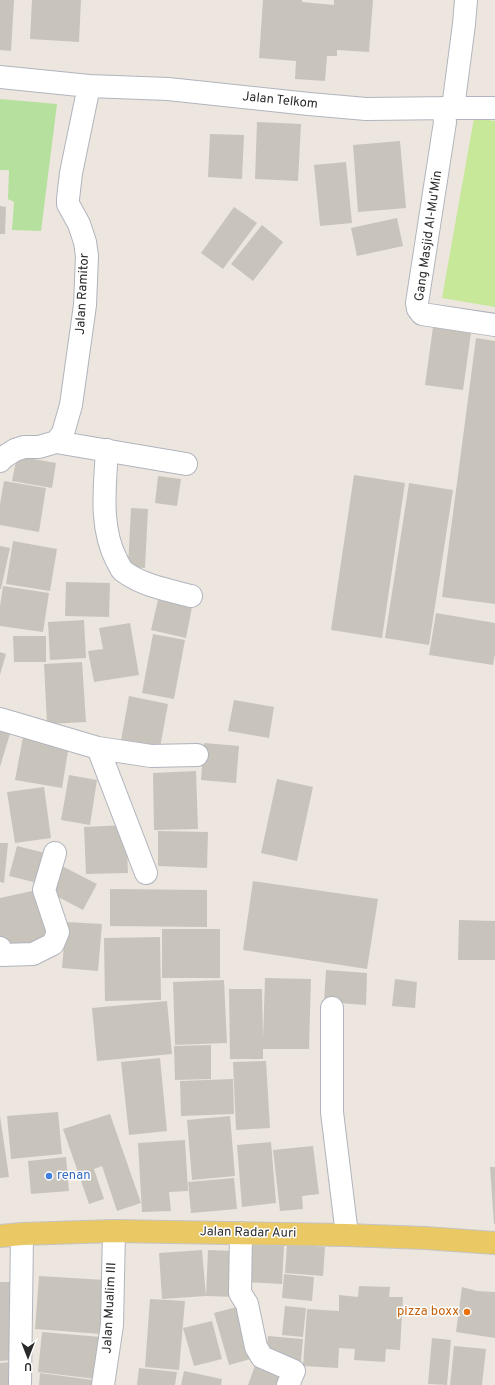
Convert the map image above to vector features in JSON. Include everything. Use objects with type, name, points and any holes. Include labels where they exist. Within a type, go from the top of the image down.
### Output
[{"type":"main road","name":"Jalan Radar Auri","points":[[0,1236],[114,1231],[241,1233],[425,1238],[495,1244]]},
{"type":"street","points":[[448,108],[464,24],[466,0]]},
{"type":"street","name":"Jalan Telkom","points":[[0,77],[89,86],[168,89],[366,109],[495,108]]},
{"type":"street","name":"Jalan Ramitor","points":[[56,442],[63,433],[71,405],[85,305],[86,249],[79,224],[68,204],[68,198],[71,173],[89,86]]},
{"type":"street","name":"Gang Masjid Al-Mu'Min","points":[[448,108],[416,303],[422,314],[495,325]]},
{"type":"street","points":[[0,461],[15,450],[24,447],[39,447],[56,442],[186,464]]},
{"type":"street","points":[[107,450],[105,496],[106,526],[111,550],[122,570],[145,584],[191,596]]},
{"type":"street","points":[[0,719],[98,748],[151,756],[197,755]]},
{"type":"street","points":[[98,748],[146,873]]},
{"type":"street","points":[[0,948],[2,954],[33,954],[53,944],[58,932],[44,890],[55,853]]},
{"type":"street","points":[[332,1008],[332,1112],[347,1235]]},
{"type":"street","name":"Jalan Mualim III","points":[[103,1385],[112,1325],[114,1231]]},
{"type":"street","points":[[241,1233],[240,1293],[247,1304],[256,1347],[262,1357],[294,1371],[288,1385]]},
{"type":"street","points":[[20,1385],[22,1234]]},
{"type":"green space","points":[[0,99],[57,104],[41,231],[12,230],[14,202],[8,199],[9,170],[0,170]]},
{"type":"green space","points":[[474,118],[495,121],[495,307],[442,298]]},
{"type":"building","points":[[0,0],[14,0],[11,51],[0,50]]},
{"type":"building","points":[[32,0],[81,0],[79,42],[30,39]]},
{"type":"building","points":[[263,0],[302,0],[302,2],[334,5],[334,0],[373,0],[369,52],[337,50],[337,56],[327,56],[325,81],[295,79],[296,61],[259,58]]},
{"type":"building","points":[[257,122],[301,124],[298,181],[255,179]]},
{"type":"building","points":[[210,134],[244,135],[242,179],[208,177]]},
{"type":"building","points":[[400,141],[406,208],[358,212],[353,145]]},
{"type":"building","points":[[346,162],[352,223],[320,226],[314,165]]},
{"type":"building","points":[[0,206],[6,207],[5,234],[0,234]]},
{"type":"building","points":[[234,207],[257,223],[223,269],[201,253]]},
{"type":"building","points":[[397,218],[403,246],[357,256],[351,228]]},
{"type":"building","points":[[262,225],[283,242],[253,281],[231,264]]},
{"type":"building","points":[[433,327],[471,333],[463,390],[425,385]]},
{"type":"building","points":[[476,338],[495,341],[495,604],[442,597]]},
{"type":"building","points":[[17,456],[56,463],[52,488],[12,481]]},
{"type":"building","points":[[354,475],[405,483],[382,638],[331,630]]},
{"type":"building","points":[[158,476],[181,479],[177,506],[155,503]]},
{"type":"building","points":[[4,481],[46,488],[39,532],[0,525],[0,504]]},
{"type":"building","points":[[409,483],[453,490],[429,645],[385,638]]},
{"type":"building","points":[[131,508],[148,509],[145,568],[128,567]]},
{"type":"building","points":[[13,541],[57,549],[50,591],[6,584]]},
{"type":"building","points":[[0,546],[10,548],[1,589],[0,589]]},
{"type":"building","points":[[66,582],[110,583],[109,617],[65,616]]},
{"type":"building","points":[[3,586],[49,593],[43,632],[0,626],[0,606]]},
{"type":"building","points":[[158,600],[192,607],[186,638],[151,630]]},
{"type":"building","points":[[436,613],[495,623],[495,654],[493,665],[429,655]]},
{"type":"building","points":[[84,620],[86,658],[50,660],[48,622]]},
{"type":"building","points":[[130,623],[139,675],[94,682],[88,651],[103,649],[99,628]]},
{"type":"building","points":[[153,634],[185,640],[174,699],[142,693]]},
{"type":"building","points":[[13,636],[46,636],[46,662],[14,662]]},
{"type":"building","points":[[0,652],[6,654],[0,675]]},
{"type":"building","points":[[82,662],[86,722],[47,724],[44,664]]},
{"type":"building","points":[[129,696],[168,704],[159,753],[120,746]]},
{"type":"building","points":[[234,700],[274,707],[269,738],[228,731]]},
{"type":"building","points":[[0,723],[12,727],[0,767]]},
{"type":"building","points":[[23,737],[69,745],[62,788],[15,780]]},
{"type":"building","points":[[204,743],[239,746],[236,783],[201,780]]},
{"type":"building","points":[[196,771],[198,829],[154,830],[153,773]]},
{"type":"building","points":[[69,775],[97,780],[90,825],[61,820]]},
{"type":"building","points":[[277,779],[313,787],[297,861],[261,853]]},
{"type":"building","points":[[44,787],[51,838],[15,843],[7,792]]},
{"type":"building","points":[[126,825],[128,873],[86,874],[84,827]]},
{"type":"building","points":[[158,831],[208,832],[207,868],[158,866]]},
{"type":"building","points":[[0,843],[8,843],[4,883],[0,882]]},
{"type":"building","points":[[17,846],[49,854],[41,884],[9,876]]},
{"type":"building","points":[[58,864],[97,884],[83,910],[45,890]]},
{"type":"building","points":[[253,881],[378,899],[367,969],[243,950]]},
{"type":"building","points":[[41,889],[52,940],[3,951],[0,937],[0,898]]},
{"type":"building","points":[[110,889],[207,890],[207,927],[110,926]]},
{"type":"building","points":[[459,920],[495,921],[495,960],[458,960]]},
{"type":"building","points":[[66,922],[102,924],[98,971],[62,968]]},
{"type":"building","points":[[162,929],[220,929],[220,978],[162,978]]},
{"type":"building","points":[[160,937],[161,1000],[105,1001],[104,938]]},
{"type":"building","points":[[326,970],[367,973],[366,1005],[324,1002]]},
{"type":"building","points":[[265,978],[311,979],[309,1049],[263,1049],[263,1059],[230,1059],[229,989],[262,989],[263,1039]]},
{"type":"building","points":[[395,979],[417,982],[415,1008],[392,1006]]},
{"type":"building","points":[[224,980],[227,1043],[175,1045],[173,982]]},
{"type":"building","points":[[167,1001],[172,1054],[97,1061],[92,1008]]},
{"type":"building","points":[[211,1045],[211,1079],[175,1080],[174,1046]]},
{"type":"building","points":[[160,1058],[167,1131],[129,1135],[121,1062]]},
{"type":"building","points":[[266,1061],[270,1128],[236,1130],[233,1062]]},
{"type":"building","points":[[233,1079],[234,1114],[181,1116],[180,1081]]},
{"type":"building","points":[[58,1112],[62,1154],[11,1159],[7,1116]]},
{"type":"building","points":[[110,1114],[141,1203],[117,1211],[102,1166],[94,1169],[104,1199],[89,1204],[63,1129]]},
{"type":"building","points":[[0,1116],[9,1177],[0,1178]]},
{"type":"building","points":[[230,1116],[235,1176],[192,1180],[187,1120]]},
{"type":"building","points":[[185,1140],[188,1191],[169,1192],[171,1211],[142,1212],[138,1143]]},
{"type":"building","points":[[271,1142],[276,1203],[242,1207],[237,1145]]},
{"type":"building","points":[[313,1146],[319,1194],[302,1196],[303,1209],[280,1211],[273,1150]]},
{"type":"building","name":"renan","points":[[66,1157],[69,1191],[31,1194],[28,1161]]},
{"type":"building","points":[[490,1167],[495,1167],[495,1224],[494,1224]]},
{"type":"building","points":[[234,1178],[237,1209],[191,1213],[188,1182]]},
{"type":"building","points":[[244,1243],[284,1246],[282,1284],[242,1282]]},
{"type":"building","points":[[287,1244],[325,1247],[323,1276],[285,1273]]},
{"type":"building","points":[[202,1250],[206,1296],[162,1299],[159,1253]]},
{"type":"building","points":[[208,1250],[237,1251],[235,1297],[206,1296]]},
{"type":"building","points":[[284,1274],[314,1277],[312,1301],[282,1298]]},
{"type":"building","points":[[39,1276],[105,1280],[101,1334],[35,1329]]},
{"type":"building","points":[[0,1282],[12,1282],[14,1360],[0,1361]]},
{"type":"building","points":[[359,1286],[390,1287],[389,1297],[403,1297],[400,1350],[386,1349],[385,1362],[354,1360],[355,1349],[339,1348],[338,1368],[303,1366],[307,1309],[339,1311],[339,1295],[358,1297]]},
{"type":"building","points":[[462,1287],[477,1291],[495,1292],[495,1338],[456,1332]]},
{"type":"building","points":[[150,1299],[185,1301],[179,1370],[145,1367]]},
{"type":"building","points":[[240,1306],[254,1358],[229,1365],[214,1313]]},
{"type":"building","points":[[285,1306],[306,1308],[303,1337],[282,1335]]},
{"type":"building","points":[[212,1321],[222,1359],[194,1366],[183,1328]]},
{"type":"building","points":[[42,1332],[101,1337],[96,1379],[38,1372]]},
{"type":"building","points":[[268,1336],[303,1339],[301,1361],[266,1357]]},
{"type":"building","points":[[432,1338],[451,1340],[447,1385],[428,1384]]},
{"type":"building","points":[[454,1346],[486,1349],[482,1385],[450,1385]]},
{"type":"building","points":[[257,1360],[289,1372],[284,1385],[248,1385]]},
{"type":"building","points":[[12,1362],[12,1385],[0,1385],[0,1363]]},
{"type":"building","points":[[139,1368],[177,1372],[175,1385],[137,1385]]},
{"type":"building","points":[[184,1371],[222,1379],[221,1385],[181,1385]]},
{"type":"building","points":[[40,1373],[93,1380],[92,1385],[39,1385]]},
{"type":"place","name":"renan","points":[[49,1176]]},
{"type":"place","name":"pizza boxx","points":[[467,1312]]}]
